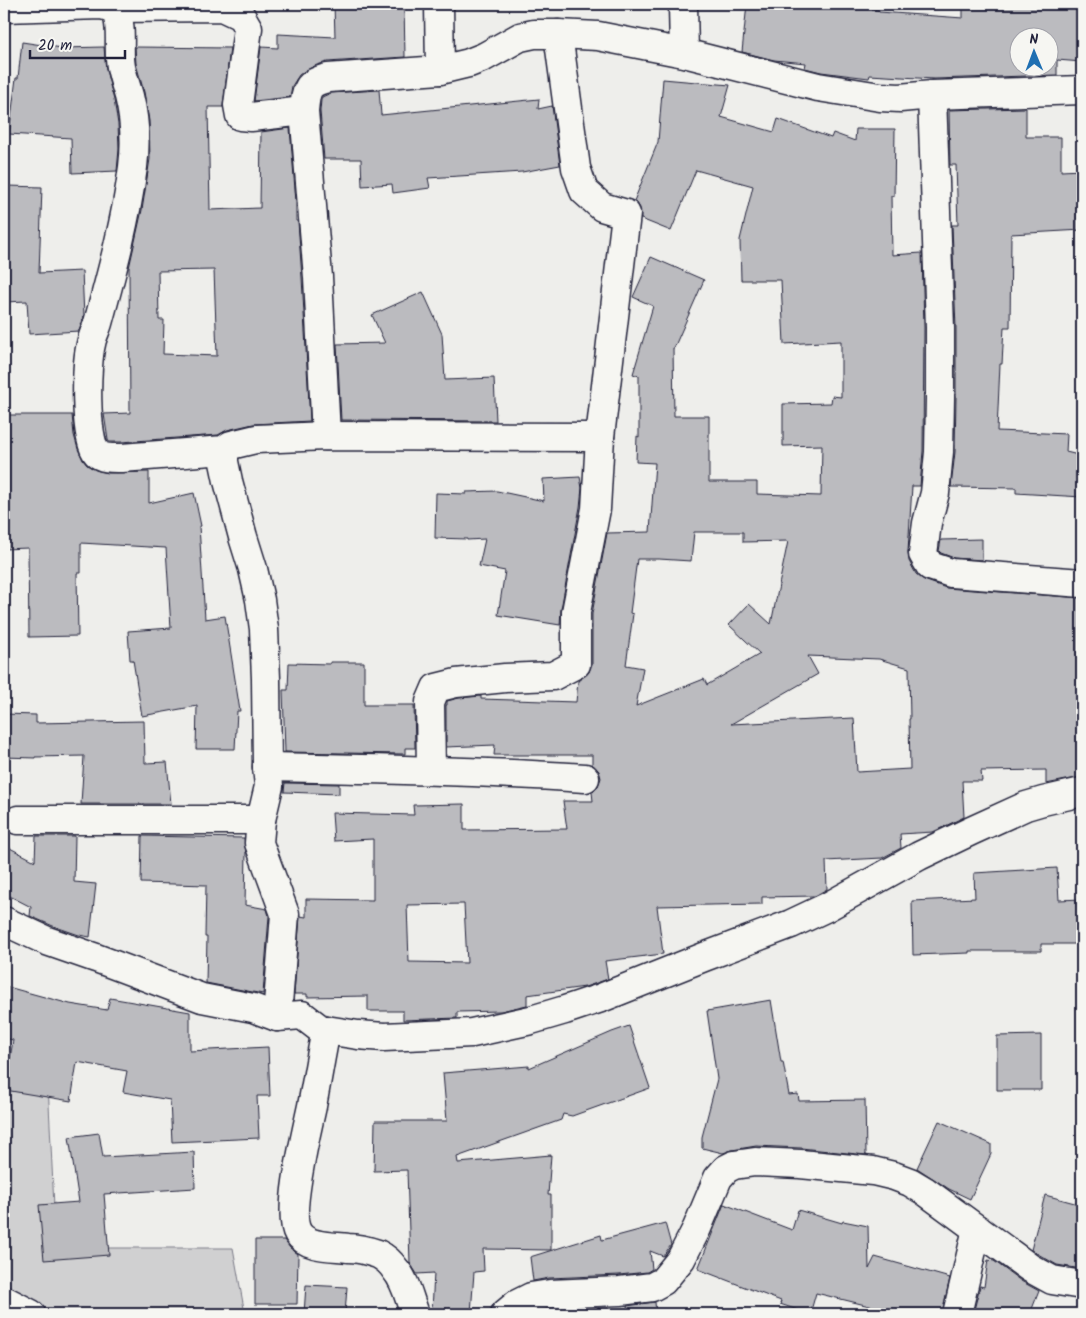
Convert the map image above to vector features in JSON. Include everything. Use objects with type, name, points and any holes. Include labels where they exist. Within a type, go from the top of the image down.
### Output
[{"type":"street","points":[[439,4],[440,70]]},
{"type":"street","points":[[683,4],[684,53]]},
{"type":"street","points":[[4,8],[40,5],[101,5],[112,8],[222,7],[240,16],[248,28],[238,105],[240,116],[251,117],[304,111]]},
{"type":"street","points":[[112,8],[118,16],[121,67],[135,130],[133,167],[128,197],[88,365],[90,436],[96,452],[110,458],[224,450],[231,445],[256,439],[326,436],[600,437]]},
{"type":"street","points":[[326,436],[318,277],[304,111],[308,87],[316,81],[328,78],[440,70],[469,63],[484,57],[520,37],[534,34],[558,34],[598,36],[684,53],[818,87],[853,93],[893,97],[1082,90]]},
{"type":"street","points":[[431,770],[430,702],[436,688],[456,683],[553,676],[576,664],[576,612],[596,509],[600,437],[626,214],[602,207],[584,191],[576,168],[558,34]]},
{"type":"street","points":[[932,95],[940,328],[940,407],[939,452],[935,493],[927,523],[923,554],[930,566],[951,573],[1082,583]]},
{"type":"street","points":[[224,450],[224,462],[228,481],[253,569],[264,630],[269,786],[259,844],[285,914],[277,1017]]},
{"type":"street","points":[[267,767],[431,770],[585,778]]},
{"type":"street","points":[[4,921],[47,941],[202,998],[253,1008],[277,1017],[302,1016],[319,1028],[326,1030],[384,1037],[472,1033],[531,1020],[601,998],[791,924],[827,907],[920,856],[1008,814],[1043,801],[1082,792]]},
{"type":"street","points":[[18,820],[262,820]]},
{"type":"street","points":[[326,1030],[302,1152],[295,1195],[294,1224],[298,1234],[315,1244],[349,1248],[380,1255],[396,1269],[402,1279],[414,1314]]},
{"type":"street","points":[[505,1314],[517,1304],[531,1297],[550,1294],[620,1292],[652,1287],[663,1281],[681,1259],[697,1228],[718,1178],[726,1169],[742,1163],[800,1164],[873,1171],[894,1176],[910,1182],[925,1191],[1030,1268],[1052,1280],[1082,1285]]},
{"type":"street","points":[[957,1314],[977,1229]]},
{"type":"street","points":[[4,1300],[31,1314]]},
{"type":"shaded area","points":[[4,1081],[48,1084],[56,1248],[233,1248],[245,1314],[4,1314]]},
{"type":"building","points":[[334,4],[404,4],[405,57],[327,62],[306,70],[299,75],[292,86],[290,97],[254,101],[261,47],[278,48],[278,34],[335,37]]},
{"type":"building","points":[[747,4],[829,4],[879,10],[879,12],[963,18],[963,4],[1082,4],[1082,62],[1058,60],[1058,28],[1008,28],[1008,77],[934,79],[870,75],[869,78],[821,72],[805,68],[806,63],[774,60],[742,52]]},
{"type":"building","points":[[22,42],[62,48],[104,47],[106,70],[118,124],[119,149],[117,171],[72,173],[71,138],[9,134]]},
{"type":"building","points":[[135,47],[230,48],[223,107],[208,107],[210,210],[260,208],[261,132],[290,128],[302,278],[310,421],[253,424],[227,430],[218,435],[121,442],[109,442],[108,440],[104,414],[130,413],[129,268],[142,210],[150,159],[149,121],[144,92],[136,64]],"holes":[[[214,270],[217,356],[163,354],[164,320],[159,320],[158,271]]]},
{"type":"building","points":[[663,79],[730,85],[721,117],[774,132],[778,119],[831,138],[833,133],[855,141],[856,129],[895,129],[894,196],[891,196],[892,255],[922,253],[924,328],[923,451],[920,486],[912,486],[909,561],[916,574],[924,580],[946,588],[1082,598],[1080,672],[1082,672],[1081,777],[1046,784],[1046,770],[981,771],[982,781],[962,781],[964,817],[933,832],[900,834],[901,848],[882,858],[826,861],[827,889],[815,896],[762,897],[762,904],[657,906],[663,954],[605,961],[608,979],[585,987],[527,995],[527,1005],[501,1011],[457,1012],[457,1018],[403,1020],[403,1011],[368,1011],[368,996],[307,997],[307,994],[294,994],[300,916],[306,917],[306,899],[373,900],[373,839],[334,841],[332,813],[414,815],[413,805],[464,804],[464,830],[567,829],[563,801],[593,801],[592,792],[598,786],[601,778],[599,771],[592,764],[592,755],[494,755],[495,745],[446,747],[446,705],[447,701],[481,696],[481,699],[576,702],[578,681],[589,672],[592,664],[592,614],[607,533],[650,532],[655,463],[636,462],[637,436],[639,437],[639,376],[633,374],[653,306],[633,297],[651,257],[704,280],[673,348],[674,416],[709,416],[709,482],[757,482],[757,494],[821,496],[822,445],[783,446],[783,404],[831,403],[832,396],[841,397],[841,341],[784,344],[781,280],[741,280],[740,240],[753,186],[696,170],[671,231],[641,219],[640,208],[634,201],[658,142]],"holes":[[[694,532],[743,532],[743,542],[788,541],[771,624],[749,604],[729,625],[760,654],[707,685],[704,679],[636,706],[643,668],[626,665],[633,614],[630,613],[637,559],[691,561]],[[808,656],[879,659],[909,668],[910,769],[857,772],[854,718],[731,724],[818,674]],[[464,904],[467,963],[409,962],[407,905]]]},
{"type":"building","points":[[379,90],[381,115],[539,99],[538,109],[552,106],[560,165],[522,172],[428,178],[430,188],[393,193],[392,184],[362,186],[361,159],[324,159],[320,111],[321,100],[322,97],[331,93]]},
{"type":"building","points":[[1026,108],[1026,137],[1061,137],[1061,171],[1082,170],[1082,230],[1011,234],[1010,327],[1004,327],[1002,364],[1000,364],[997,431],[1067,434],[1066,452],[1082,456],[1082,497],[1016,493],[1016,488],[951,487],[955,452],[956,398],[956,328],[952,225],[958,225],[956,165],[950,165],[949,110]]},
{"type":"building","points":[[8,186],[42,187],[39,273],[82,271],[84,317],[79,331],[29,334],[27,301],[4,302],[4,254],[6,254]]},
{"type":"building","points":[[423,292],[442,334],[445,380],[494,378],[496,421],[341,420],[337,344],[385,343],[372,315]]},
{"type":"building","points":[[4,415],[72,415],[74,435],[78,449],[87,465],[108,473],[149,472],[149,503],[194,493],[201,526],[199,526],[205,619],[225,616],[240,711],[237,711],[235,749],[196,749],[197,706],[142,716],[133,660],[130,660],[128,631],[171,628],[166,548],[81,543],[81,573],[77,573],[78,636],[29,637],[28,548],[4,549]]},
{"type":"building","points":[[580,477],[582,488],[580,507],[561,609],[560,625],[498,615],[505,571],[479,566],[485,539],[435,538],[436,493],[466,494],[466,492],[497,491],[544,501],[543,479]]},
{"type":"building","points":[[982,539],[982,560],[954,558],[939,551],[941,540]]},
{"type":"building","points":[[330,662],[364,662],[364,705],[414,705],[415,748],[405,748],[405,754],[285,752],[283,690],[288,690],[289,663],[330,664]]},
{"type":"building","points":[[4,714],[36,715],[36,723],[144,721],[145,763],[167,762],[171,804],[81,804],[84,756],[4,757]]},
{"type":"building","points":[[285,783],[339,784],[339,794],[284,792]]},
{"type":"building","points":[[36,836],[75,836],[74,882],[96,884],[90,937],[53,926],[30,916],[31,907],[4,893],[4,845],[35,861]]},
{"type":"building","points":[[142,836],[244,838],[246,852],[245,905],[267,909],[269,916],[263,994],[206,983],[206,885],[141,883]]},
{"type":"building","points":[[1057,868],[1059,900],[1082,899],[1082,944],[1041,944],[1041,951],[969,951],[969,953],[913,955],[912,901],[975,898],[974,873]]},
{"type":"building","points":[[4,986],[70,1004],[107,1010],[110,998],[190,1012],[190,1051],[268,1047],[270,1096],[257,1096],[259,1138],[172,1142],[170,1100],[123,1092],[127,1071],[77,1062],[71,1101],[5,1090],[13,1040],[4,1038]]},
{"type":"building","points":[[771,1000],[781,1062],[783,1062],[789,1095],[798,1094],[799,1101],[865,1100],[866,1155],[801,1148],[756,1146],[723,1153],[702,1148],[702,1137],[717,1079],[707,1011]]},
{"type":"building","points":[[629,1026],[650,1088],[572,1116],[563,1114],[561,1120],[457,1157],[458,1163],[551,1155],[548,1195],[551,1195],[551,1250],[483,1249],[484,1271],[474,1272],[471,1313],[432,1311],[434,1273],[417,1274],[410,1263],[407,1170],[374,1171],[375,1121],[447,1121],[443,1073],[529,1066],[529,1068]]},
{"type":"building","points":[[1041,1035],[1041,1090],[997,1090],[997,1036]]},
{"type":"building","points":[[939,1121],[991,1144],[991,1154],[970,1199],[949,1189],[917,1168]]},
{"type":"building","points":[[99,1133],[103,1157],[194,1152],[195,1188],[104,1194],[109,1255],[44,1260],[39,1205],[79,1202],[69,1137]]},
{"type":"building","points":[[1045,1195],[1082,1205],[1082,1269],[1057,1265],[1031,1250]]},
{"type":"building","points":[[724,1204],[792,1230],[798,1210],[842,1223],[843,1221],[868,1226],[869,1269],[875,1257],[950,1278],[942,1314],[885,1314],[886,1310],[816,1293],[810,1314],[780,1304],[781,1301],[698,1269]]},
{"type":"building","points":[[665,1223],[671,1245],[663,1256],[650,1251],[652,1269],[647,1272],[549,1278],[533,1281],[530,1257],[601,1235],[602,1240]]},
{"type":"building","points":[[255,1240],[284,1240],[298,1254],[297,1304],[255,1304]]},
{"type":"building","points":[[988,1260],[994,1261],[1021,1281],[1039,1291],[1030,1314],[973,1314],[980,1286],[984,1287]]},
{"type":"building","points":[[306,1285],[347,1287],[345,1314],[304,1314]]},
{"type":"building","points":[[655,1302],[656,1314],[628,1314],[627,1306]]}]
